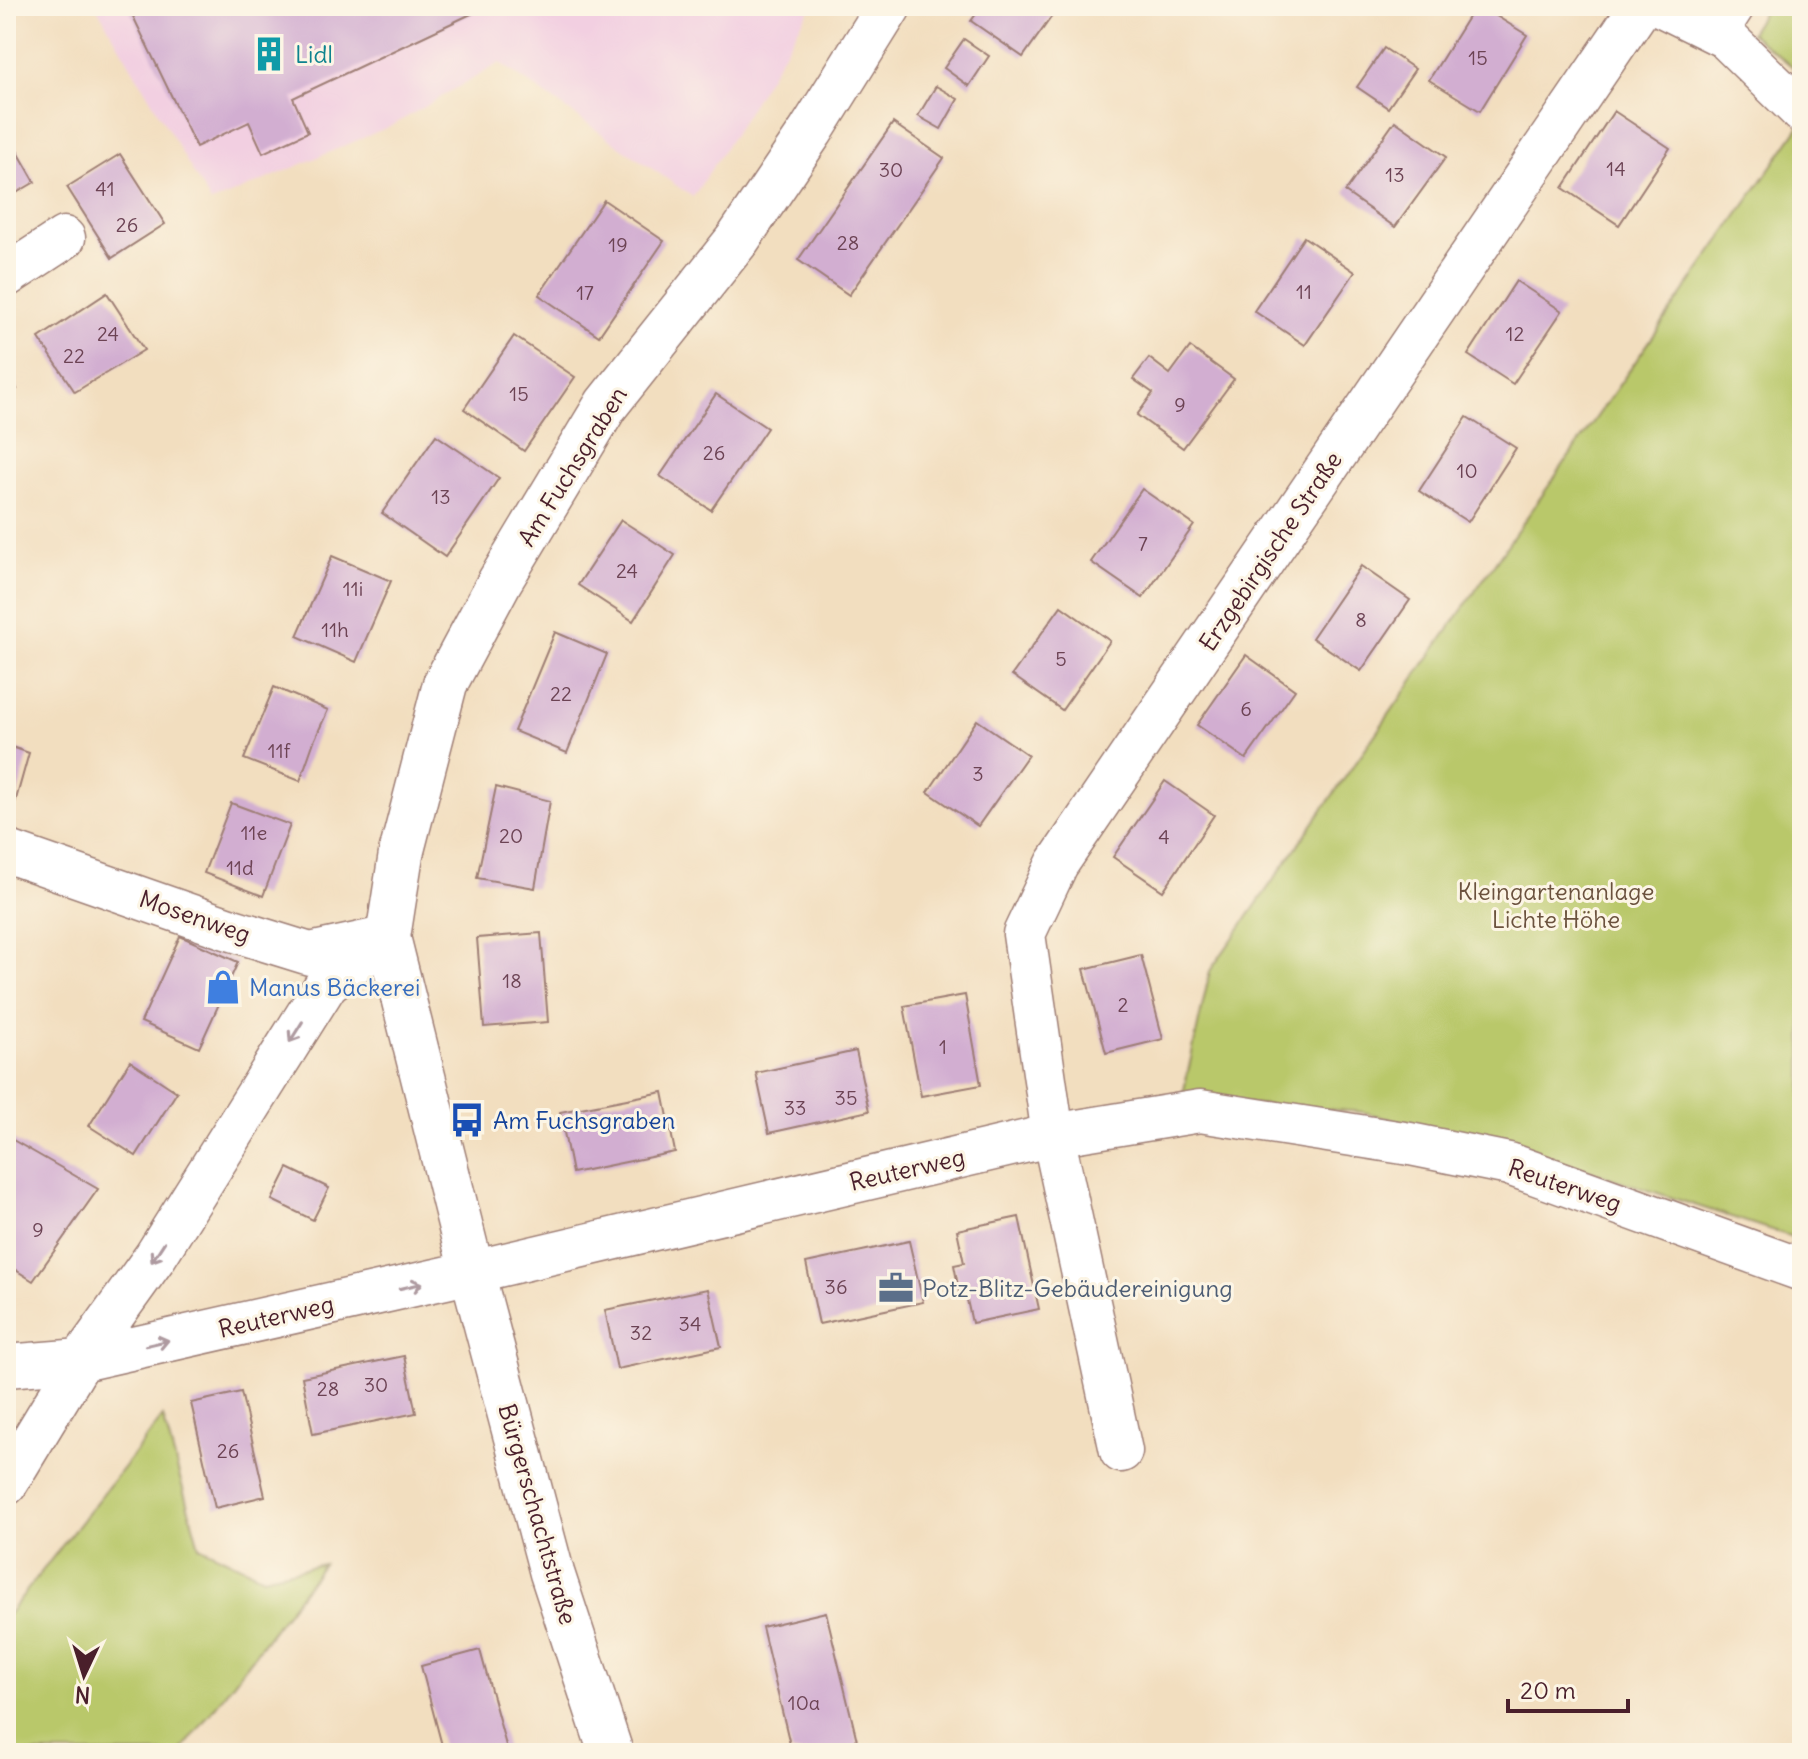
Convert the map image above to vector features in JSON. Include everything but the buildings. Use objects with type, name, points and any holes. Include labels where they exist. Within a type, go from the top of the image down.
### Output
[{"type":"main road","name":"Am Fuchsgraben","points":[[472,1272],[388,937],[401,854],[445,684],[500,581],[606,405],[738,239],[811,131],[889,6]]},
{"type":"main road","name":"Bürgerschachtstraße","points":[[472,1272],[552,1573],[611,1753]]},
{"type":"street","name":"Erzgebirgische Straße","points":[[1121,1451],[1053,1135],[1024,934],[1057,864],[1641,6]]},
{"type":"street","points":[[1662,6],[1735,22],[1802,112]]},
{"type":"street","points":[[6,276],[64,238]]},
{"type":"street","name":"Mosenweg","points":[[6,851],[310,954],[388,937]]},
{"type":"street","points":[[6,1484],[81,1360],[155,1257],[327,983],[388,937]]},
{"type":"street","name":"Reuterweg","points":[[6,1366],[81,1360],[472,1272],[1053,1135],[1200,1111],[1410,1144],[1509,1164],[1802,1270]]},
{"type":"shaded area","points":[[96,6],[812,6],[693,197],[500,63],[393,125],[211,203]]},
{"type":"green space","points":[[1767,6],[1802,6],[1802,74],[1750,33]]},
{"type":"green space","name":"Kleingartenanlage Lichte Höhe","points":[[1802,123],[1802,1240],[1593,1172],[1363,1112],[1182,1099],[1210,971]]},
{"type":"green space","points":[[163,1417],[199,1546],[263,1577],[323,1564],[180,1753],[6,1753],[6,1617]]},
{"type":"place","name":"Lidl","points":[[269,54]]},
{"type":"place","name":"Manus Bäckerei","points":[[223,987]]},
{"type":"place","name":"Am Fuchsgraben","points":[[467,1120]]},
{"type":"place","name":"Potz-Blitz-Gebäudereinigung","points":[[896,1288]]}]
